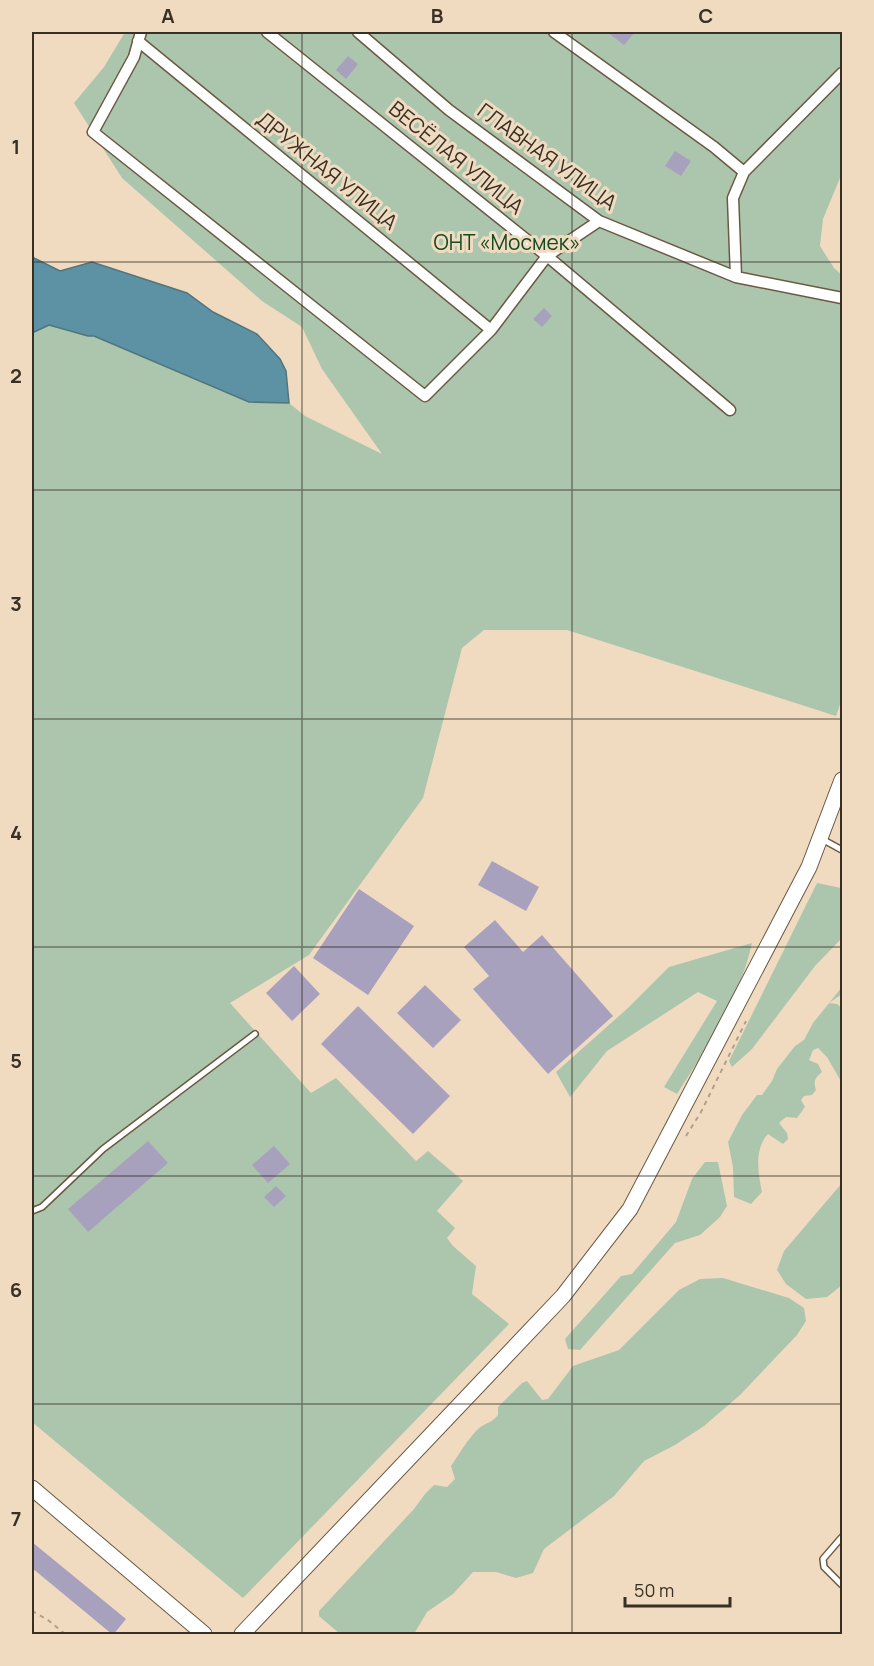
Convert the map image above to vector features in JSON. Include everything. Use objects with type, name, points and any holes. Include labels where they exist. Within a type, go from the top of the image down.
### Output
[{"type":"street","name":"ВЕСЁЛАЯ УЛИЦА","points":[[267,32],[548,256],[730,410]]},
{"type":"street","name":"ГЛАВНАЯ УЛИЦА","points":[[358,32],[449,110],[598,221],[736,277],[843,298]]},
{"type":"street","points":[[554,32],[714,147],[744,172]]},
{"type":"street","points":[[140,36],[134,57],[93,132],[425,396],[490,330],[548,256],[598,221]]},
{"type":"street","name":"ДРУЖНАЯ УЛИЦА","points":[[140,36],[490,330]]},
{"type":"street","points":[[736,277],[733,198],[744,172],[843,73]]},
{"type":"street","points":[[243,1635],[563,1296],[630,1209],[809,867],[843,780]]},
{"type":"street","points":[[32,1488],[204,1635]]},
{"type":"lane","points":[[820,838],[843,850]]},
{"type":"lane","points":[[32,1211],[42,1207],[104,1149],[255,1034]]},
{"type":"lane","points":[[843,1537],[823,1559],[824,1567],[843,1585]]},
{"type":"path","points":[[684,1140],[701,1112],[748,1016]]},
{"type":"path","points":[[32,1611],[48,1620],[65,1635]]},
{"type":"green space","name":"ОНТ «Мосмек»","points":[[125,32],[842,32],[842,173],[823,219],[820,246],[834,268],[842,275],[842,699],[836,716],[567,630],[484,630],[462,648],[423,798],[309,955],[230,1003],[311,1093],[336,1078],[416,1161],[428,1151],[463,1181],[437,1211],[455,1228],[447,1238],[476,1266],[472,1294],[509,1324],[243,1598],[32,1422],[32,330],[34,332],[49,325],[94,336],[249,402],[289,403],[305,416],[382,454],[322,369],[302,327],[262,301],[122,178],[74,103],[104,67]]},
{"type":"green space","points":[[817,883],[841,888],[842,938],[815,966],[752,1049],[732,1067],[729,1061]]},
{"type":"green space","points":[[752,943],[747,963],[731,1003],[677,1094],[664,1087],[717,1001],[698,992],[607,1051],[570,1097],[556,1072],[628,1008],[669,967]]},
{"type":"green space","points":[[842,987],[842,994],[829,1003]]},
{"type":"green space","points":[[829,1003],[837,1004],[842,1008],[842,1083],[827,1057],[818,1048],[813,1050],[809,1060],[818,1064],[822,1072],[815,1080],[816,1090],[812,1095],[804,1096],[801,1100],[805,1107],[797,1118],[786,1117],[779,1123],[787,1133],[788,1139],[783,1144],[768,1134],[764,1140],[759,1154],[758,1169],[762,1192],[751,1204],[734,1197],[733,1167],[728,1142],[742,1115],[757,1095],[762,1095],[777,1069],[795,1046],[804,1040],[813,1023]]},
{"type":"green space","points":[[705,1162],[718,1162],[727,1206],[720,1217],[700,1235],[675,1243],[580,1350],[568,1349],[565,1339],[621,1276],[632,1274],[676,1222],[692,1179]]},
{"type":"green space","points":[[842,1183],[842,1285],[827,1297],[806,1299],[786,1284],[777,1270],[784,1251]]},
{"type":"green space","points":[[723,1278],[789,1298],[804,1308],[806,1321],[797,1335],[740,1395],[704,1426],[644,1461],[614,1496],[544,1549],[533,1573],[516,1578],[496,1572],[473,1572],[453,1594],[427,1612],[414,1634],[340,1634],[319,1616],[319,1611],[414,1509],[425,1494],[434,1485],[447,1487],[455,1479],[451,1466],[465,1445],[478,1429],[498,1415],[498,1407],[522,1383],[527,1381],[542,1400],[548,1399],[573,1366],[619,1350],[679,1290],[700,1279]]},
{"type":"water","points":[[32,257],[60,271],[92,262],[187,293],[213,312],[257,334],[280,359],[286,371],[289,403],[249,402],[94,336],[49,325],[34,332],[32,330]]},
{"type":"building","points":[[607,32],[635,32],[624,45]]},
{"type":"building","points":[[348,56],[358,64],[346,79],[336,70]]},
{"type":"building","points":[[675,151],[691,161],[681,176],[665,166]]},
{"type":"building","points":[[544,308],[552,316],[542,327],[533,319]]},
{"type":"building","points":[[492,861],[539,887],[526,911],[478,885]]},
{"type":"building","points":[[359,889],[414,926],[368,995],[313,958]]},
{"type":"building","points":[[495,920],[523,952],[542,935],[613,1016],[548,1074],[473,989],[489,976],[464,947]]},
{"type":"building","points":[[294,966],[320,994],[292,1021],[266,993]]},
{"type":"building","points":[[425,985],[461,1020],[433,1048],[397,1013]]},
{"type":"building","points":[[358,1006],[450,1096],[413,1134],[321,1044]]},
{"type":"building","points":[[148,1141],[168,1163],[88,1232],[68,1209]]},
{"type":"building","points":[[274,1146],[290,1164],[268,1183],[252,1165]]},
{"type":"building","points":[[276,1186],[286,1196],[274,1207],[264,1197]]},
{"type":"building","points":[[32,1542],[126,1619],[113,1635],[32,1568]]}]
